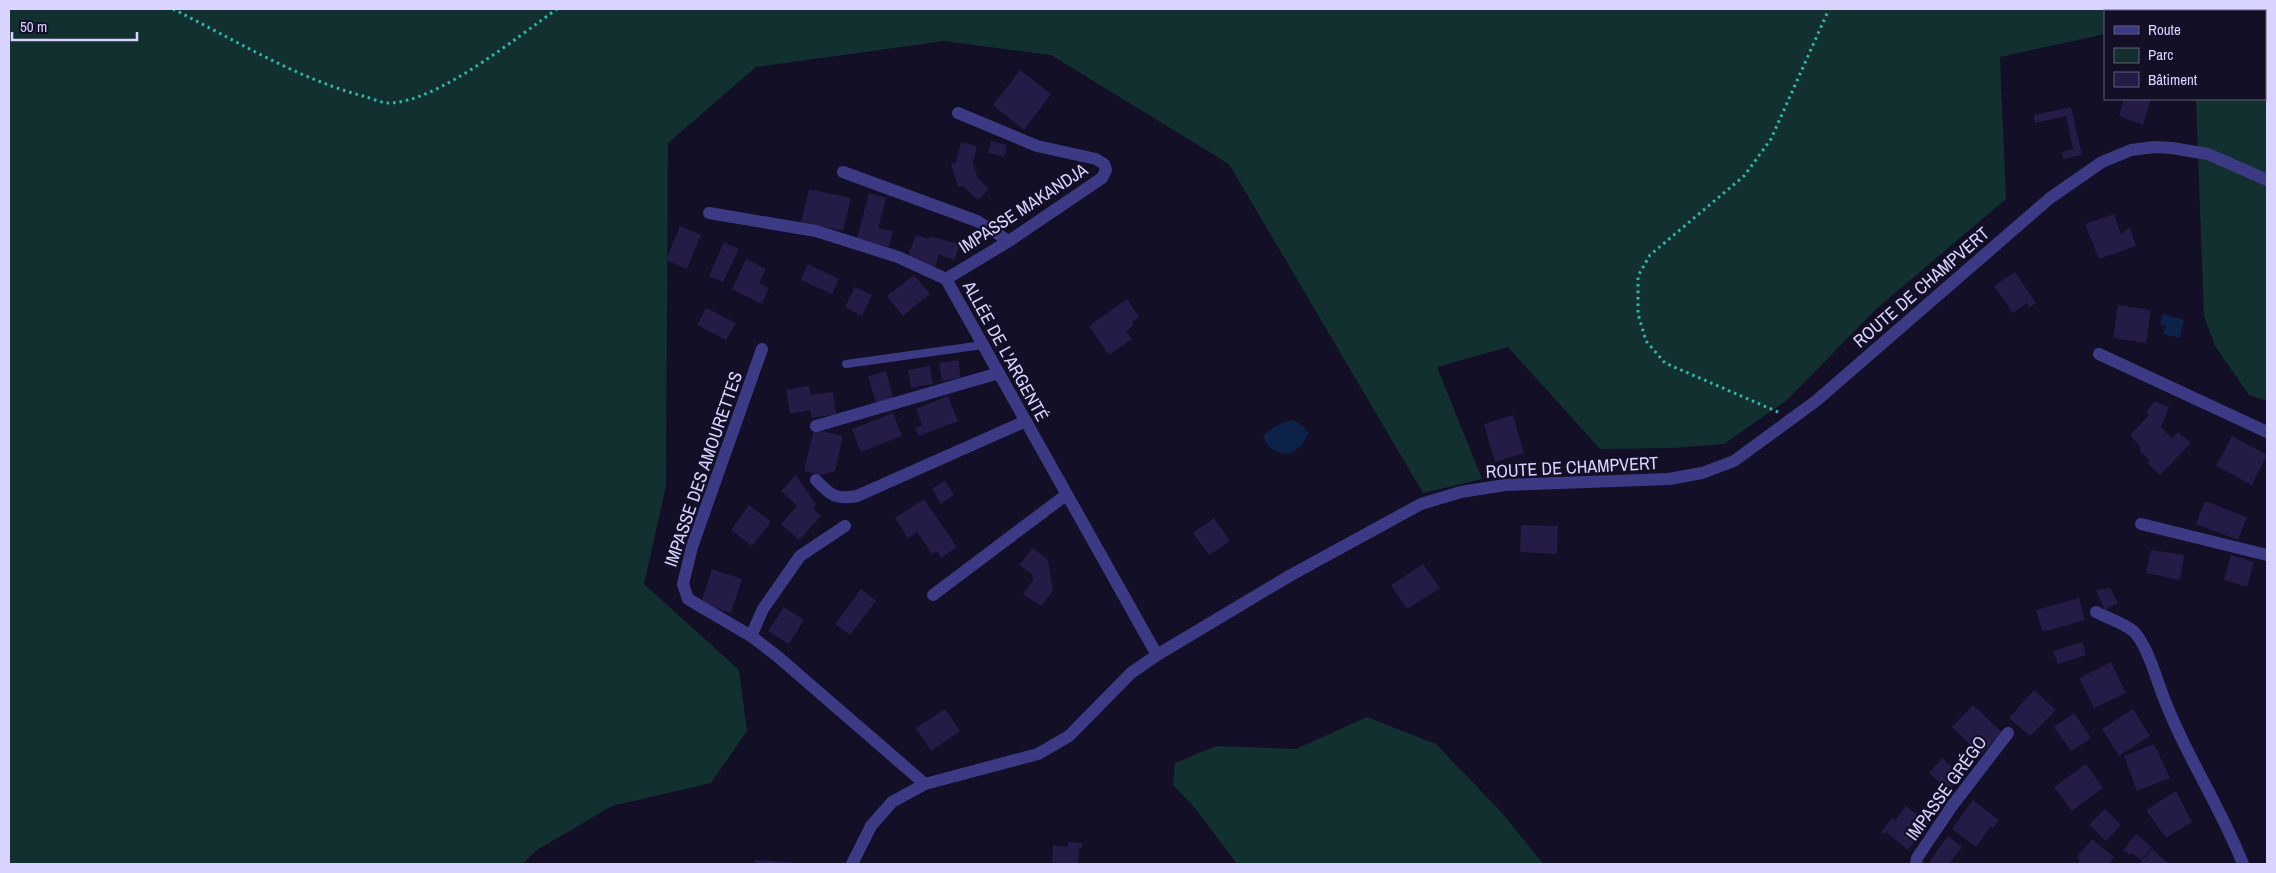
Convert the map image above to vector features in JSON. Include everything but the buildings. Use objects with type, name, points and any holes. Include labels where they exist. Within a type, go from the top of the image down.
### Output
[{"type":"street","name":"IMPASSE MAKANDJA","points":[[946,279],[1009,241],[1102,178],[1106,170],[1104,164],[1096,159],[1038,146],[958,112]]},
{"type":"street","name":"ROUTE DE CHAMPVERT","points":[[852,864],[871,826],[892,802],[925,784],[1038,754],[1069,736],[1132,673],[1157,655],[1291,576],[1421,504],[1461,492],[1505,484],[1669,479],[1702,473],[1734,461],[1816,401],[2050,198],[2102,162],[2131,150],[2154,147],[2172,148],[2208,154],[2267,180]]},
{"type":"street","points":[[843,172],[977,221],[1009,241]]},
{"type":"street","name":"ALLÉE DE L'ARGENTÉ","points":[[709,213],[816,232],[898,257],[946,279],[1157,655]]},
{"type":"street","name":"IMPASSE DES AMOURETTES","points":[[762,349],[692,546],[683,584],[688,599],[751,636],[777,656],[925,784]]},
{"type":"street","points":[[2099,354],[2267,432]]},
{"type":"street","points":[[816,426],[999,373]]},
{"type":"street","points":[[816,480],[828,493],[843,499],[857,496],[1026,422]]},
{"type":"street","points":[[933,595],[1066,495]]},
{"type":"street","points":[[2141,524],[2267,554]]},
{"type":"street","points":[[751,636],[763,609],[800,556],[845,526]]},
{"type":"street","points":[[2096,612],[2134,631],[2151,662],[2166,706],[2184,748],[2234,841],[2243,864]]},
{"type":"street","name":"IMPASSE GRÉGO","points":[[1916,864],[1917,858],[1952,806],[2008,733]]},
{"type":"lane","points":[[846,364],[983,345]]},
{"type":"path","points":[[173,9],[305,76],[344,91],[388,103],[418,96],[475,68],[557,9]]},
{"type":"path","points":[[1792,418],[1665,363],[1646,341],[1638,314],[1638,276],[1650,255],[1744,176],[1771,139],[1829,9]]},
{"type":"green space","points":[[9,9],[2267,9],[2267,401],[2249,395],[2215,346],[2204,316],[2196,100],[2266,100],[2266,10],[2104,10],[2104,34],[2000,57],[2006,199],[1876,309],[1787,400],[1724,444],[1673,448],[1600,449],[1508,347],[1437,367],[1482,479],[1423,493],[1229,164],[1051,55],[944,41],[756,67],[668,143],[666,486],[644,584],[739,670],[747,731],[711,783],[612,806],[537,850],[522,864],[9,864]]},
{"type":"green space","points":[[1367,717],[1436,744],[1502,813],[1543,864],[1237,864],[1194,807],[1173,785],[1175,763],[1216,746],[1296,749]]},
{"type":"water","points":[[2163,314],[2184,320],[2180,338],[2163,334],[2166,326],[2160,324]]},
{"type":"water","points":[[1293,420],[1303,426],[1309,433],[1300,447],[1289,454],[1272,450],[1263,436],[1277,426]]}]
